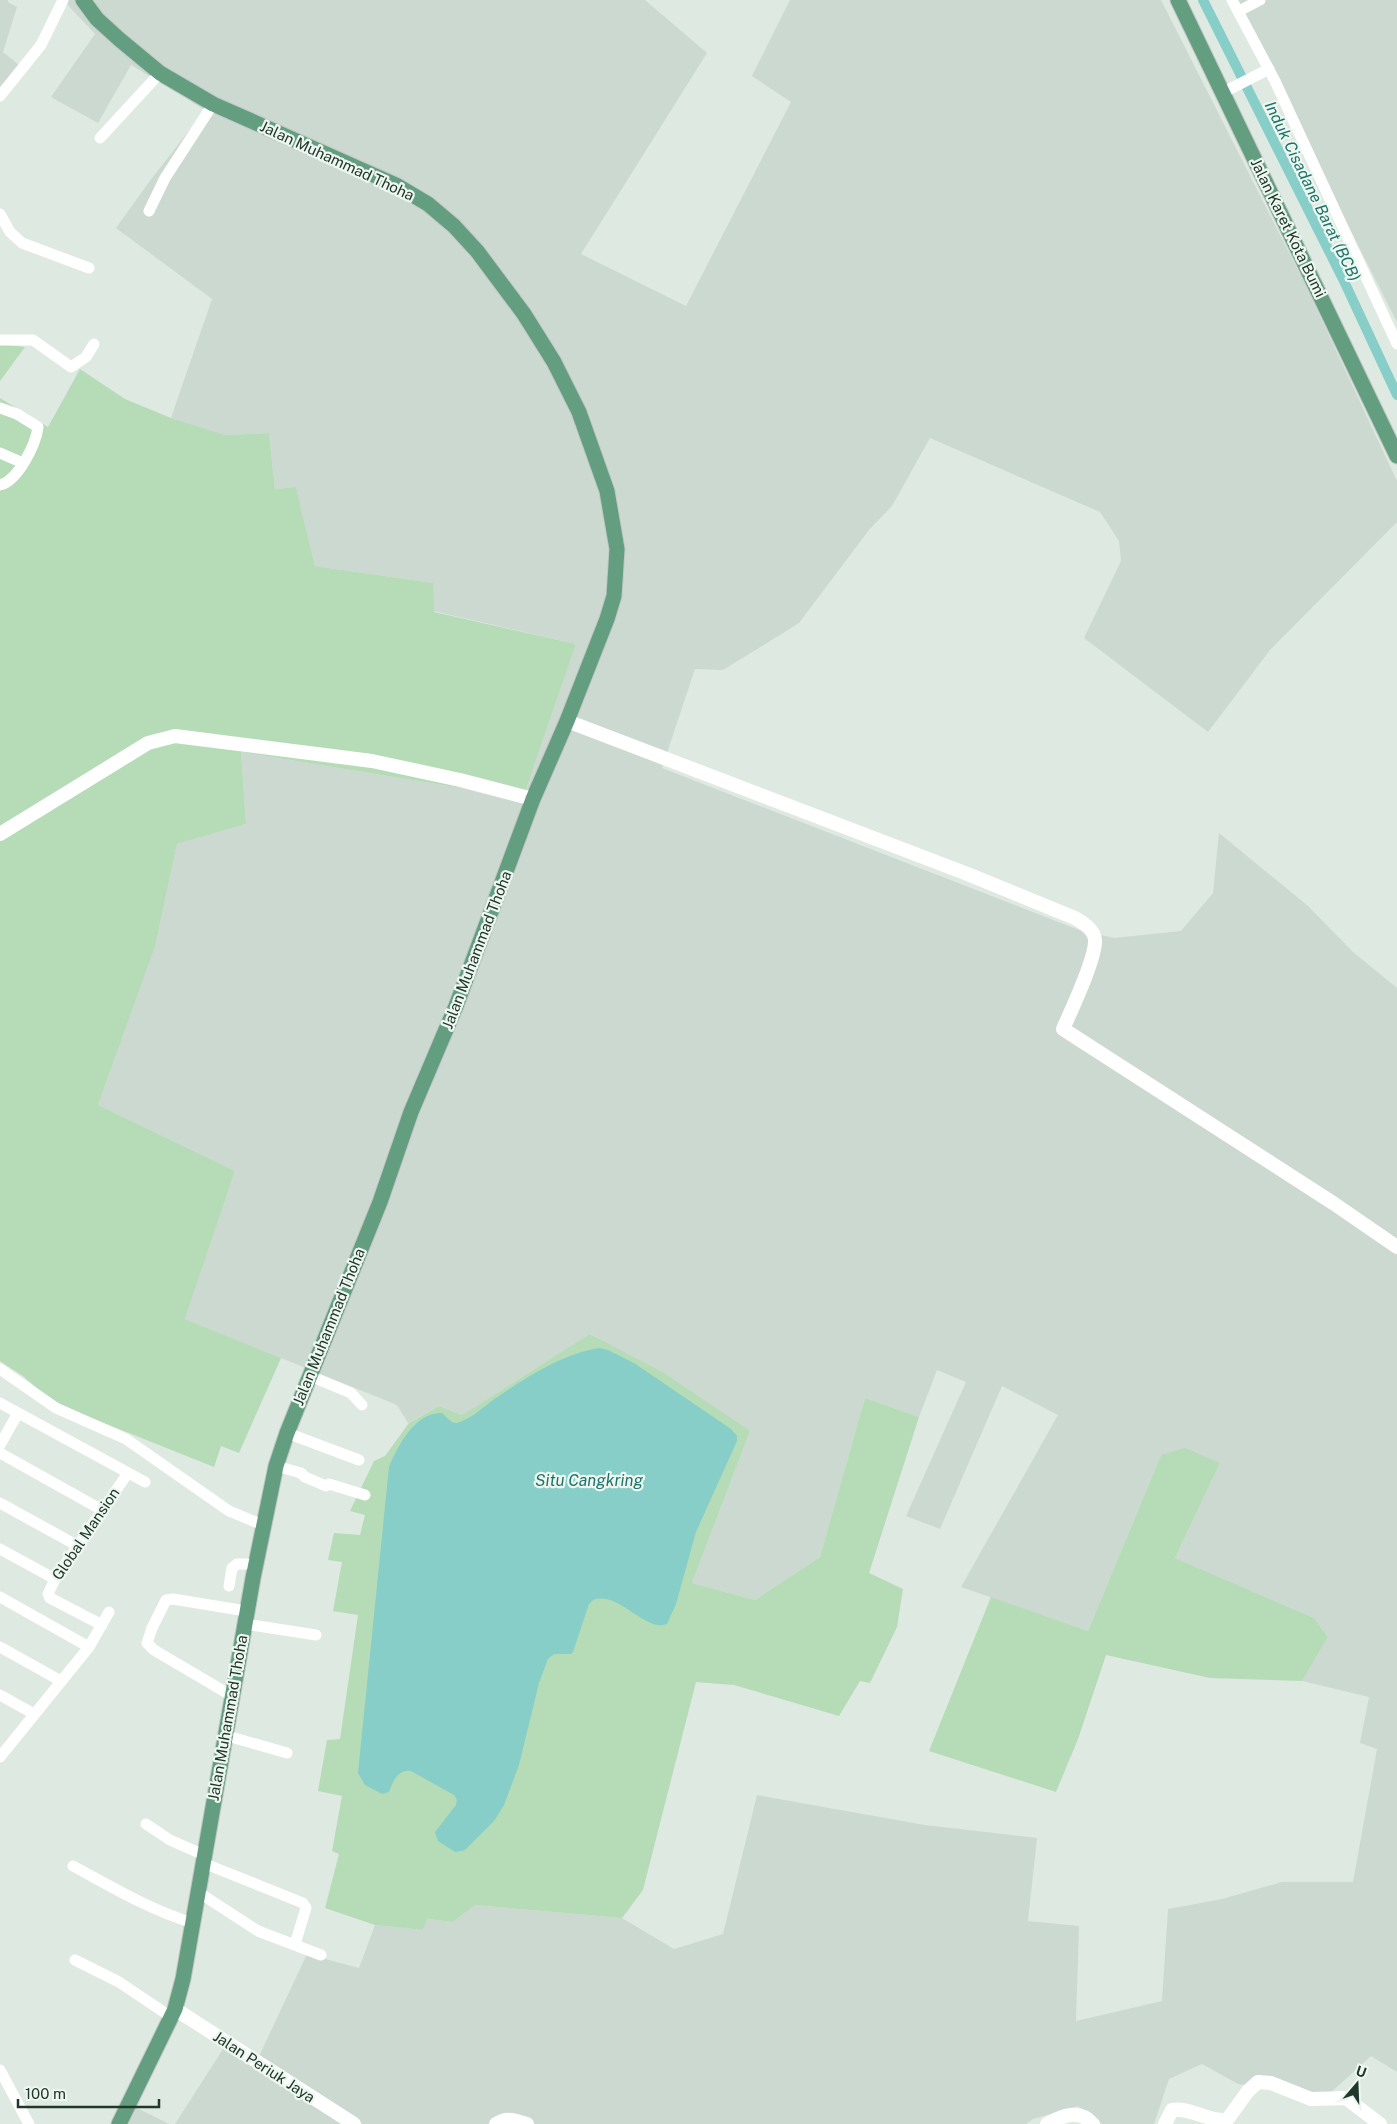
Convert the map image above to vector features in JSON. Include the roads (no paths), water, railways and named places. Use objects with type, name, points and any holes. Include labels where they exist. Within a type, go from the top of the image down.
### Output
[{"type":"main road","name":"Jalan Muhammad Thoha","points":[[83,0],[97,19],[119,40],[160,73],[213,104],[396,185],[428,204],[454,226],[477,251],[524,314],[554,362],[579,412],[607,491],[617,549],[614,596],[607,619],[567,721],[533,799],[456,1006],[411,1112],[380,1202],[287,1433],[276,1466],[245,1617],[183,1979],[173,2013],[119,2124]]},
{"type":"main road","name":"Jalan Karet Kota Bumi","points":[[1178,0],[1226,90],[1397,456]]},
{"type":"street","points":[[0,96],[41,45],[63,0]]},
{"type":"street","points":[[1232,0],[1239,11],[1265,71],[1397,344]]},
{"type":"street","points":[[1239,11],[1260,0]]},
{"type":"street","points":[[1226,90],[1265,71]]},
{"type":"street","points":[[100,138],[160,73]]},
{"type":"street","points":[[149,211],[165,178],[213,104]]},
{"type":"street","points":[[0,214],[10,232],[22,243],[89,268]]},
{"type":"street","points":[[0,340],[33,340],[71,367],[86,357],[94,344]]},
{"type":"street","points":[[0,408],[17,414],[38,427],[23,464],[12,479],[0,485]]},
{"type":"street","points":[[0,453],[23,464]]},
{"type":"street","points":[[567,721],[965,873],[1074,918],[1088,926],[1095,939],[1094,948],[1081,987],[1063,1029],[1333,1203],[1397,1247]]},
{"type":"street","points":[[0,834],[148,743],[175,736],[372,761],[460,780],[533,799]]},
{"type":"street","points":[[0,1369],[56,1408],[126,1439],[229,1511],[263,1525]]},
{"type":"street","points":[[310,1376],[351,1392],[362,1404]]},
{"type":"street","name":"Global Mansion","points":[[0,1403],[145,1482]]},
{"type":"street","points":[[0,1445],[18,1413]]},
{"type":"street","points":[[287,1433],[359,1460]]},
{"type":"street","points":[[0,1453],[102,1510]]},
{"type":"street","points":[[276,1466],[301,1474],[326,1486],[329,1484],[365,1495]]},
{"type":"street","name":"Global Mansion","points":[[102,1626],[48,1596],[55,1579],[128,1473]]},
{"type":"street","points":[[0,1503],[78,1546]]},
{"type":"street","points":[[0,1549],[55,1579]]},
{"type":"street","points":[[229,1586],[232,1568],[238,1564],[255,1564]]},
{"type":"street","points":[[0,1597],[89,1646]]},
{"type":"street","points":[[232,1696],[148,1646],[147,1643],[152,1628],[164,1603],[172,1599],[316,1636]]},
{"type":"street","points":[[0,1757],[4,1744],[34,1714],[89,1646],[109,1612]]},
{"type":"street","points":[[0,1647],[61,1681]]},
{"type":"street","points":[[0,1695],[34,1714]]},
{"type":"street","points":[[224,1735],[287,1753]]},
{"type":"street","points":[[146,1824],[204,1859],[303,1903],[306,1908],[295,1944]]},
{"type":"street","points":[[73,1866],[168,1916],[193,1923]]},
{"type":"street","points":[[198,1892],[258,1931],[321,1955]]},
{"type":"street","points":[[76,1960],[173,2013]]},
{"type":"street","name":"Jalan Periuk Jaya","points":[[173,2013],[354,2124]]},
{"type":"street","points":[[0,2070],[29,2124]]},
{"type":"street","points":[[1165,2124],[1172,2110],[1180,2109],[1218,2121],[1227,2120],[1248,2091],[1258,2082],[1271,2084],[1311,2099],[1346,2098],[1380,2124]]},
{"type":"street","points":[[1048,2124],[1062,2116],[1072,2114],[1088,2119],[1093,2124]]},
{"type":"street","points":[[496,2124],[502,2120],[510,2119],[527,2124]]},
{"type":"water","name":"Situ Cangkring","points":[[599,1348],[608,1350],[634,1363],[731,1429],[737,1436],[737,1441],[696,1532],[676,1604],[667,1624],[650,1623],[612,1601],[603,1599],[593,1600],[589,1604],[573,1652],[571,1654],[554,1654],[548,1659],[539,1683],[519,1765],[504,1805],[494,1821],[465,1850],[455,1852],[438,1841],[435,1832],[456,1805],[457,1800],[454,1795],[411,1771],[399,1774],[389,1792],[382,1794],[365,1785],[358,1773],[389,1467],[403,1440],[416,1424],[424,1418],[432,1414],[442,1413],[453,1422],[462,1421],[545,1367],[572,1355]]},
{"type":"waterway","name":"Induk Cisadane Barat (BCB)","points":[[1203,0],[1343,279],[1397,395]]}]
